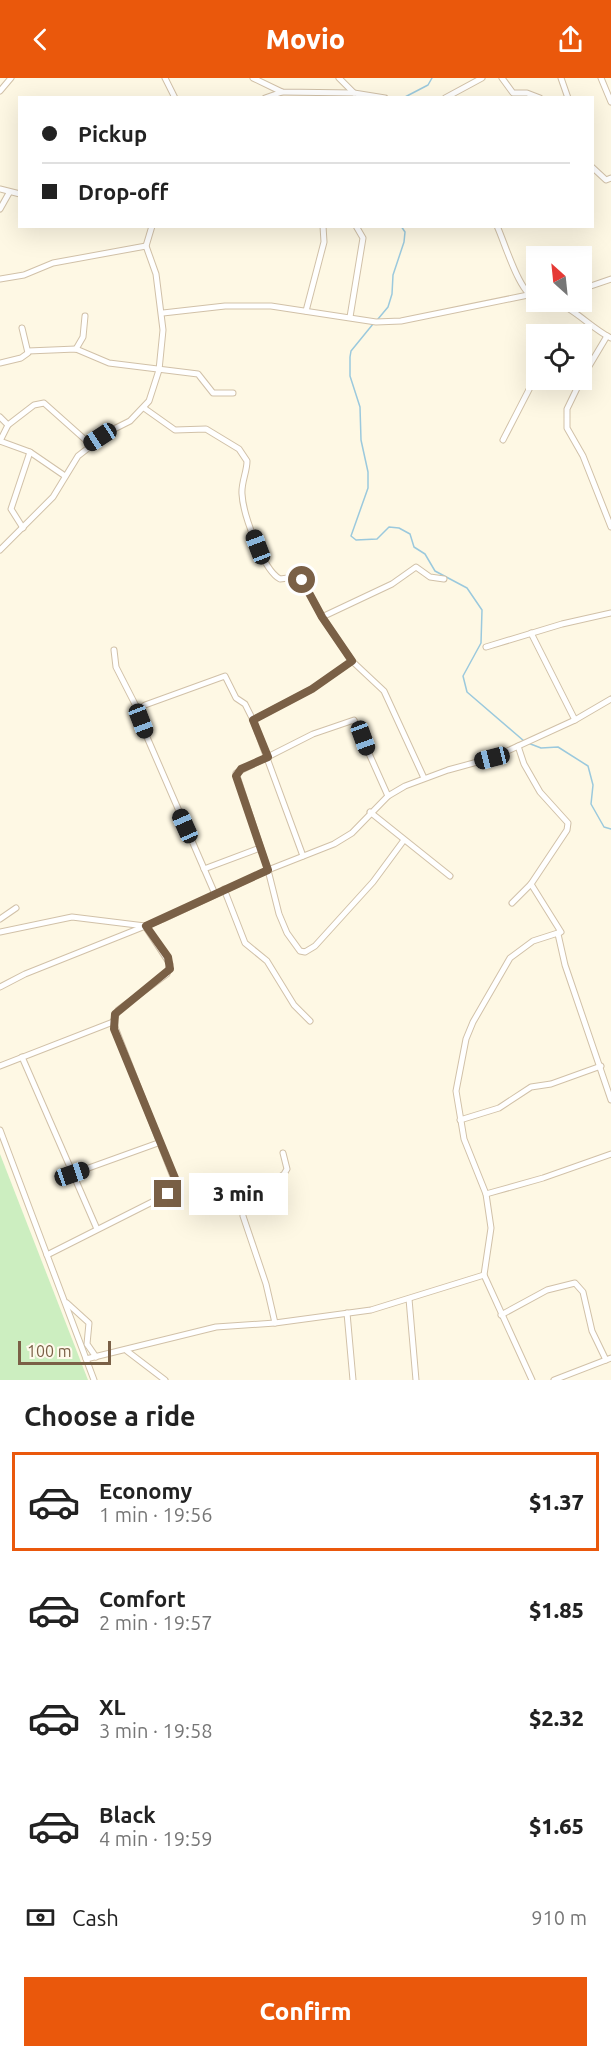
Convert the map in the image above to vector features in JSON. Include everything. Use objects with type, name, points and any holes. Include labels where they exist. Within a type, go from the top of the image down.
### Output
[{"type":"street","points":[[0,91],[11,78]]},
{"type":"street","points":[[165,78],[174,96]]},
{"type":"street","points":[[253,78],[282,92],[309,95],[354,93],[373,96]]},
{"type":"street","points":[[339,78],[354,93]]},
{"type":"street","points":[[449,96],[482,78]]},
{"type":"street","points":[[502,78],[513,93],[527,93],[535,96]]},
{"type":"street","points":[[561,78],[567,96]]},
{"type":"street","points":[[601,78],[611,102]]},
{"type":"street","points":[[271,96],[282,92]]},
{"type":"street","points":[[594,170],[606,180],[611,178]]},
{"type":"street","points":[[0,189],[18,194]]},
{"type":"street","points":[[0,209],[9,193]]},
{"type":"street","points":[[0,550],[53,497],[78,456],[90,444],[130,421],[144,408],[159,370],[163,313],[156,274],[147,246],[152,228]]},
{"type":"street","points":[[306,311],[324,242],[323,228]]},
{"type":"street","points":[[350,317],[363,238],[357,228]]},
{"type":"street","points":[[498,228],[526,291]]},
{"type":"street","points":[[0,279],[24,275],[53,263],[147,246]]},
{"type":"street","points":[[592,286],[611,279]]},
{"type":"street","points":[[163,313],[225,306],[271,306],[376,322],[401,321],[526,296]]},
{"type":"street","points":[[573,312],[609,337],[592,358]]},
{"type":"street","points":[[76,350],[83,337],[85,316]]},
{"type":"street","points":[[22,328],[28,351]]},
{"type":"street","points":[[0,363],[21,358],[28,351],[76,350],[109,363],[201,375],[213,393],[233,393]]},
{"type":"street","points":[[503,440],[529,390]]},
{"type":"street","points":[[576,390],[567,409],[567,428],[583,456],[611,527]]},
{"type":"street","points":[[65,476],[30,452],[0,441],[8,426],[34,405],[44,403],[90,444]]},
{"type":"street","points":[[144,408],[175,430],[206,429],[239,449],[247,461],[242,489],[245,510],[258,547],[278,578],[296,577],[302,580],[322,617],[352,661],[384,691],[424,778]]},
{"type":"street","points":[[0,417],[8,426]]},
{"type":"street","points":[[23,528],[14,518],[11,509],[30,452]]},
{"type":"street","points":[[322,617],[392,584],[416,567],[430,577],[444,579]]},
{"type":"street","points":[[486,647],[611,613]]},
{"type":"street","points":[[531,633],[575,720]]},
{"type":"street","points":[[114,650],[116,667],[138,710],[162,776],[215,894]]},
{"type":"street","points":[[253,720],[312,689],[352,661]]},
{"type":"street","points":[[138,710],[223,675],[236,698],[244,702],[253,720],[303,856]]},
{"type":"street","points":[[0,987],[25,974],[146,926],[224,889],[344,838],[388,796],[424,778],[492,758],[575,720],[611,699]]},
{"type":"street","points":[[388,796],[354,720],[313,734],[241,769],[236,776],[287,933],[296,948],[305,952],[315,946],[373,882],[404,840]]},
{"type":"street","points":[[512,903],[531,884],[569,827],[566,819],[540,792],[524,764],[519,746]]},
{"type":"street","points":[[370,812],[450,876]]},
{"type":"street","points":[[204,869],[260,848]]},
{"type":"street","points":[[531,884],[561,930],[558,934],[565,965],[610,1097]]},
{"type":"street","points":[[224,889],[245,943],[267,962],[294,1005],[310,1021]]},
{"type":"street","points":[[0,918],[16,908]]},
{"type":"street","points":[[0,932],[72,917],[146,926],[168,957],[170,969],[118,1010],[113,1022],[144,1097],[158,1143],[177,1187],[174,1191],[47,1255]]},
{"type":"street","points":[[532,1380],[484,1275],[491,1228],[486,1194],[464,1139],[456,1091],[466,1039],[481,1006],[510,958],[519,949],[533,941],[558,934]]},
{"type":"street","points":[[0,1066],[113,1022]]},
{"type":"street","points":[[22,1057],[97,1229]]},
{"type":"street","points":[[460,1120],[499,1108],[531,1087],[551,1084],[601,1066]]},
{"type":"street","points":[[0,1130],[94,1380]]},
{"type":"street","points":[[72,1174],[158,1143]]},
{"type":"street","points":[[275,1323],[266,1284],[243,1216],[243,1204],[284,1174],[287,1169],[283,1153]]},
{"type":"street","points":[[486,1194],[543,1178],[611,1154]]},
{"type":"street","points":[[86,1359],[128,1351],[197,1331],[380,1308],[484,1275]]},
{"type":"street","points":[[501,1315],[547,1290],[575,1283],[583,1292],[592,1330],[608,1359],[554,1380]]},
{"type":"street","points":[[409,1299],[416,1380]]},
{"type":"street","points":[[66,1302],[89,1323],[87,1344],[96,1357]]},
{"type":"street","points":[[347,1313],[353,1380]]},
{"type":"street","points":[[128,1351],[165,1380]]},
{"type":"green space","points":[[0,1154],[88,1380],[0,1380]]},
{"type":"waterway","points":[[407,96],[428,85],[432,78]]},
{"type":"waterway","points":[[378,319],[388,307],[392,294],[393,275],[404,242],[405,232],[402,228]]},
{"type":"waterway","points":[[373,324],[351,351],[350,357],[350,376],[360,407],[361,440],[368,472],[368,488],[351,536],[356,540],[377,539],[389,527],[399,528],[410,534],[414,547],[425,554],[435,571],[467,588],[482,610],[481,643],[463,676],[467,692],[524,741]]},
{"type":"waterway","points":[[528,743],[541,748],[558,747],[588,766],[593,785],[591,804],[604,827],[611,829]]},
{"type":"route","points":[[168,1194],[174,1191],[177,1183],[158,1143],[144,1097],[117,1037],[113,1022],[118,1010],[167,974],[170,969],[168,957],[146,926],[268,870],[236,776],[236,772],[241,769],[268,757],[253,720],[291,702],[352,661],[322,617],[302,580]]}]
